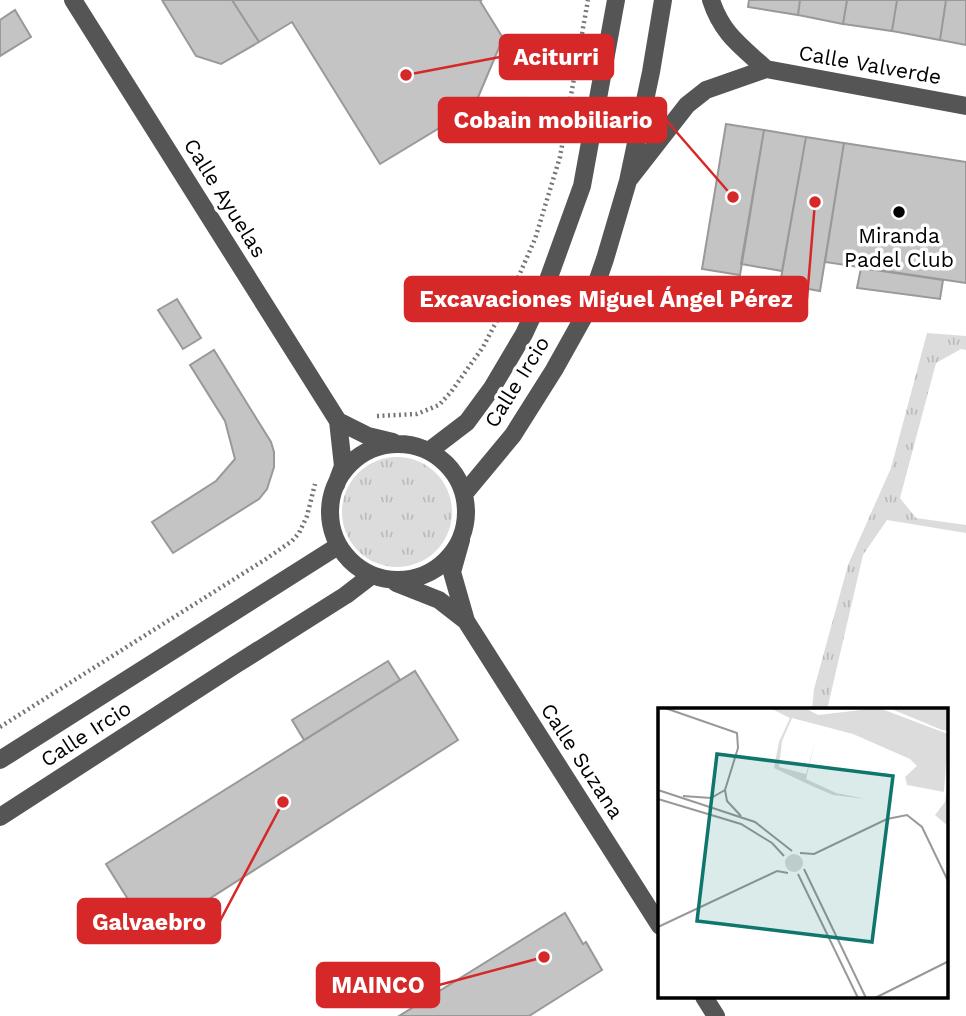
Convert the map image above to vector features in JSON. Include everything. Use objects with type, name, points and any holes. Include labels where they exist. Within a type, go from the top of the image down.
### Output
[{"type":"street","name":"Calle Ayuelas","points":[[73,0],[338,421],[343,466],[336,485]]},
{"type":"street","name":"Calle Ircio","points":[[429,451],[467,422],[492,388],[524,334],[544,291],[582,186],[616,0]]},
{"type":"street","name":"Calle Ircio","points":[[464,494],[513,435],[587,311],[628,181],[663,0]]},
{"type":"street","name":"Calle Valverde","points":[[711,0],[717,18],[730,36],[766,69]]},
{"type":"street","name":"Calle Valverde","points":[[628,181],[687,105],[706,90],[766,69],[966,106]]},
{"type":"street","points":[[338,421],[368,436],[429,451],[444,462],[456,476],[464,494],[467,517],[461,540],[449,558],[432,572],[411,580],[390,580],[372,575],[353,563],[338,545],[331,526],[330,505],[344,471],[362,455],[384,445],[400,444]]},
{"type":"street","name":"Calle Suzana","points":[[461,540],[452,572],[466,621],[658,923]]},
{"type":"street","name":"Calle Ircio","points":[[0,760],[338,545]]},
{"type":"street","name":"Calle Ircio","points":[[0,817],[234,664],[346,595],[372,575]]},
{"type":"street","name":"Calle Suzana","points":[[390,580],[439,600],[466,621]]},
{"type":"street","points":[[705,998],[716,1016]]},
{"type":"green space","points":[[927,333],[966,336],[966,350],[961,349],[936,363],[900,498],[916,518],[966,525],[966,533],[887,520],[863,555],[827,708],[812,708],[814,689],[848,565],[891,468]]},
{"type":"green space","points":[[397,457],[418,462],[436,473],[447,491],[452,512],[447,533],[436,551],[418,562],[397,567],[376,562],[358,551],[347,533],[342,512],[347,491],[358,473],[376,462]]},
{"type":"building","points":[[162,0],[232,0],[259,42],[221,64],[196,56]]},
{"type":"building","points":[[232,0],[482,0],[480,1],[503,38],[474,107],[380,164],[292,22],[259,42]]},
{"type":"building","points":[[749,0],[800,0],[798,15],[748,7]]},
{"type":"building","points":[[800,0],[847,0],[843,24],[798,15]]},
{"type":"building","points":[[847,0],[897,0],[892,31],[843,24]]},
{"type":"building","points":[[897,0],[946,0],[940,40],[892,31]]},
{"type":"building","points":[[946,0],[966,0],[966,45],[940,40]]},
{"type":"building","points":[[15,10],[31,37],[0,56],[0,20]]},
{"type":"building","points":[[726,124],[764,130],[740,275],[702,269]]},
{"type":"building","points":[[764,130],[806,137],[782,271],[741,264]]},
{"type":"building","points":[[806,137],[844,143],[820,291],[780,284]]},
{"type":"building","name":"Miranda Padel Club","points":[[844,143],[966,162],[966,283],[825,262]]},
{"type":"building","points":[[861,268],[943,280],[940,299],[857,288]]},
{"type":"building","points":[[177,299],[201,338],[183,349],[158,310]]},
{"type":"building","points":[[214,350],[271,442],[274,467],[267,489],[259,499],[173,553],[152,522],[216,481],[235,459],[225,421],[190,365]]},
{"type":"building","points":[[388,661],[400,680],[304,740],[292,720]]},
{"type":"building","points":[[415,671],[458,740],[151,936],[106,864]]},
{"type":"building","points":[[565,913],[602,970],[529,1016],[399,1016]]},
{"type":"place","name":"Aciturri","points":[[406,75]]},
{"type":"place","name":"Cobain mobiliario","points":[[733,197]]},
{"type":"place","name":"Excavaciones Miguel Ángel Pérez","points":[[815,202]]},
{"type":"place","name":"Miranda Padel Club","points":[[899,212]]},
{"type":"place","name":"Galvaebro","points":[[283,802]]},
{"type":"place","name":"MAINCO","points":[[544,957]]}]
